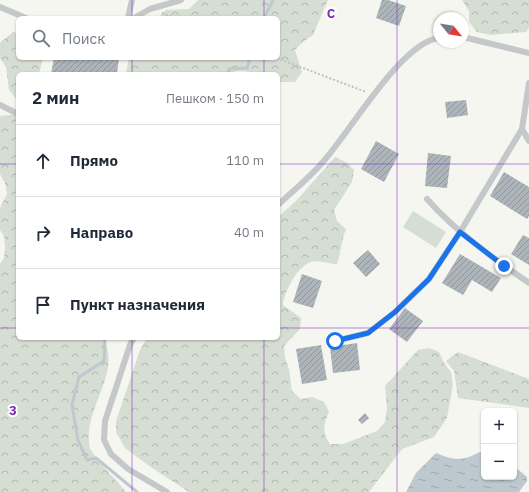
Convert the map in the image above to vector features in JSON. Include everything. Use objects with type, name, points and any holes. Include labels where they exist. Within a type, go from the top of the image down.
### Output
[{"type":"lane","points":[[128,16],[132,0]]},
{"type":"lane","points":[[137,16],[150,8],[181,0]]},
{"type":"lane","points":[[0,7],[21,16]]},
{"type":"lane","points":[[469,38],[529,53]]},
{"type":"lane","points":[[280,203],[322,163],[349,130],[372,95],[413,50],[433,39]]},
{"type":"lane","points":[[335,341],[368,333],[395,312],[429,279],[460,232],[522,129],[529,83]]},
{"type":"lane","points":[[0,105],[16,113]]},
{"type":"lane","points":[[522,129],[529,141]]},
{"type":"lane","points":[[427,199],[460,232],[491,257],[529,283]]},
{"type":"lane","points":[[133,340],[105,421],[104,440],[111,454],[123,464],[167,492]]},
{"type":"path","points":[[280,59],[372,95]]},
{"type":"green space","points":[[198,0],[328,0],[313,35],[295,50],[302,72],[295,82],[280,82],[280,72],[126,72],[129,60],[280,60],[280,16],[160,16],[166,10],[189,9]]},
{"type":"green space","points":[[462,0],[529,0],[529,28],[526,32],[491,35],[477,32],[469,22],[469,11]]},
{"type":"green space","points":[[13,32],[16,33],[16,60],[42,60],[40,72],[16,72],[16,99],[9,90],[6,67],[0,58],[0,43]]},
{"type":"green space","points":[[16,114],[16,340],[104,340],[108,350],[108,363],[106,376],[90,428],[89,446],[98,461],[126,492],[0,492],[0,264],[4,258],[5,247],[4,236],[0,230],[0,208],[7,194],[5,183],[0,174],[0,116]]},
{"type":"green space","points":[[335,157],[346,162],[354,170],[352,182],[334,210],[337,221],[346,229],[337,264],[315,261],[303,266],[293,278],[284,299],[283,305],[301,318],[300,329],[284,346],[292,391],[301,399],[312,397],[324,402],[329,412],[324,429],[327,440],[330,444],[343,444],[377,431],[385,422],[387,409],[385,386],[418,350],[429,348],[439,352],[444,363],[451,372],[453,384],[447,418],[434,437],[402,449],[369,492],[189,492],[125,448],[116,432],[116,421],[140,350],[146,340],[280,340],[280,215],[296,201]]},
{"type":"green space","points":[[413,211],[446,232],[436,248],[403,227]]},
{"type":"green space","points":[[458,352],[529,379],[529,408],[458,398],[454,371],[446,361]]},
{"type":"water","points":[[481,452],[481,480],[517,480],[517,469],[527,477],[527,481],[519,492],[406,492],[416,473],[436,453],[454,459],[468,457]]},
{"type":"building","points":[[382,0],[388,0],[406,6],[399,26],[376,18]]},
{"type":"building","points":[[54,60],[119,60],[117,72],[51,72]]},
{"type":"building","points":[[466,100],[468,115],[447,118],[445,102]]},
{"type":"building","points":[[376,141],[399,154],[384,182],[361,169]]},
{"type":"building","points":[[428,153],[451,156],[447,188],[425,186]]},
{"type":"building","points":[[504,172],[529,187],[529,216],[527,219],[490,196]]},
{"type":"building","points":[[523,235],[529,238],[529,265],[511,254]]},
{"type":"building","points":[[368,250],[380,264],[366,277],[353,263]]},
{"type":"building","points":[[460,254],[501,278],[492,292],[472,280],[463,295],[442,283]]},
{"type":"building","points":[[302,274],[322,281],[313,308],[293,302]]},
{"type":"building","points":[[405,308],[423,321],[407,342],[389,329]]},
{"type":"building","points":[[357,343],[360,370],[333,373],[330,347]]},
{"type":"building","points":[[321,345],[327,380],[302,384],[296,349]]},
{"type":"building","points":[[365,413],[369,418],[362,424],[358,420]]},
{"type":"waterway","points":[[265,16],[273,0]]},
{"type":"waterway","points":[[228,72],[229,69],[247,68],[249,60]]},
{"type":"waterway","points":[[105,340],[104,361],[79,377],[72,405],[78,440],[87,460],[96,458],[137,492]]},
{"type":"route","points":[[335,341],[368,333],[395,312],[429,279],[460,232],[504,266]]}]
